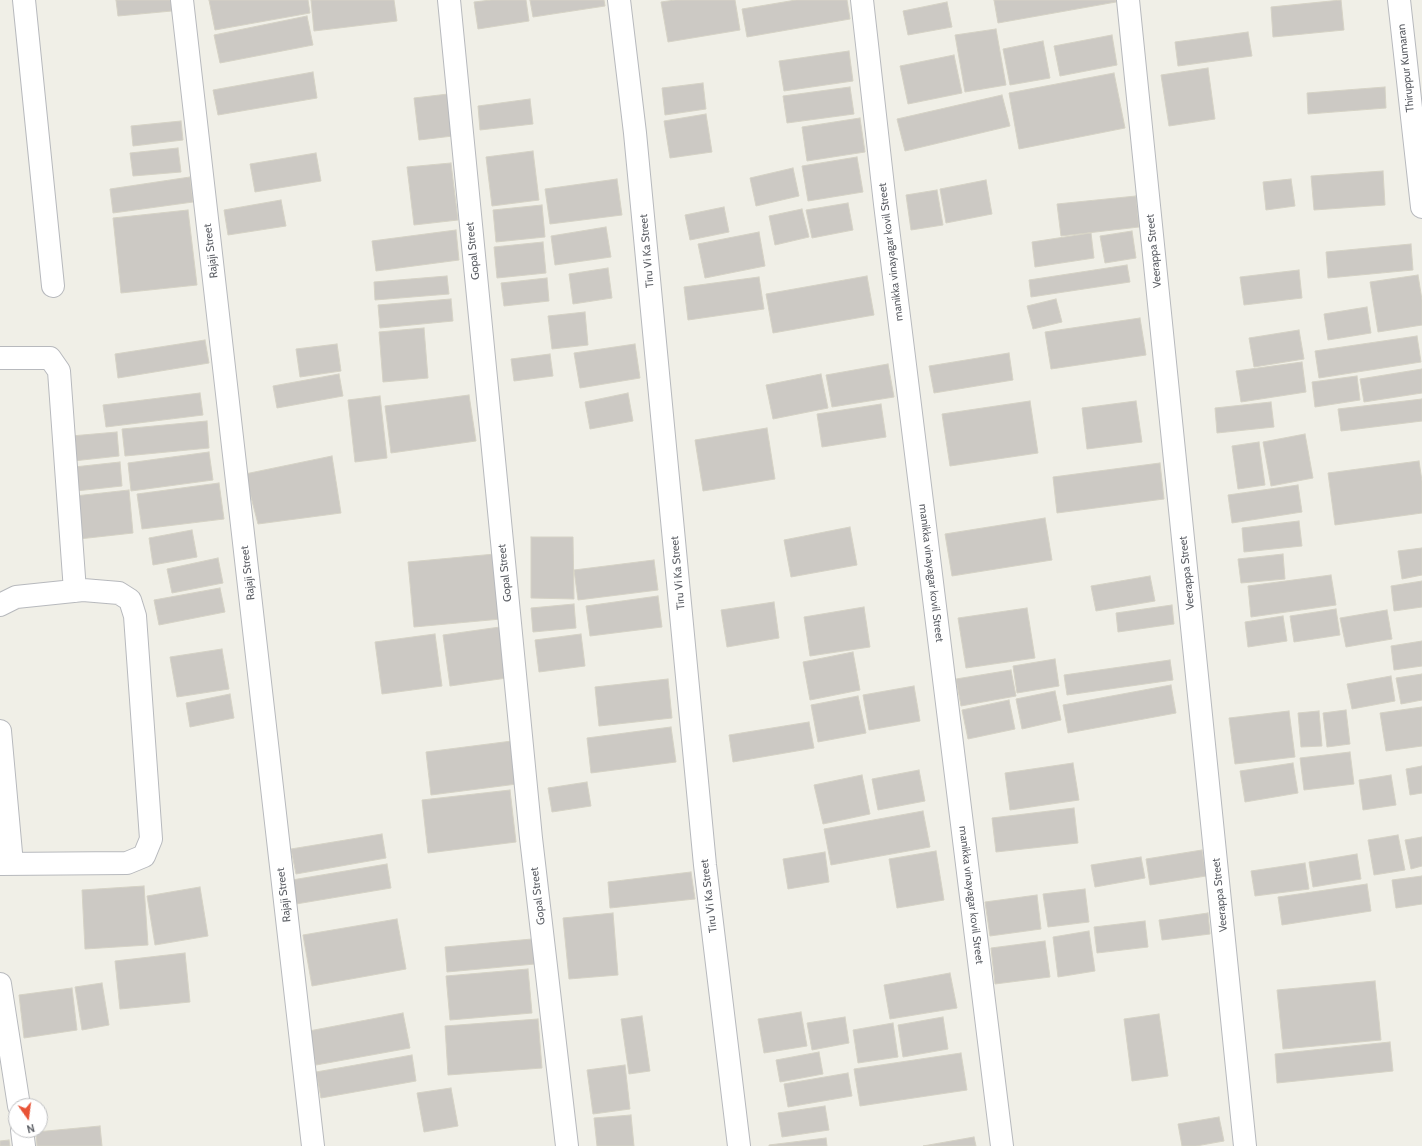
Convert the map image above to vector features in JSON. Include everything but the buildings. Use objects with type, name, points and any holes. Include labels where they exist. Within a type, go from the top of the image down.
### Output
[{"type":"street","points":[[24,0],[53,286]]},
{"type":"street","name":"Rajaji Street","points":[[182,0],[313,1146]]},
{"type":"street","name":"Gopal Street","points":[[449,0],[531,838],[567,1146]]},
{"type":"street","name":"Tiru Vi Ka Street","points":[[618,0],[635,133],[706,865],[739,1146]]},
{"type":"street","name":"manikka vinayagar kovil Street","points":[[862,0],[887,220],[1002,1146]]},
{"type":"street","name":"Veerappa Street","points":[[1128,0],[1246,1146]]},
{"type":"street","name":"Thiruppur Kumaran","points":[[1399,0],[1422,207]]},
{"type":"street","points":[[0,358],[50,358],[58,371],[75,591]]},
{"type":"street","points":[[0,605],[16,597],[75,591],[119,593],[130,600],[135,616],[151,839],[144,856],[127,863],[6,864],[0,731]]},
{"type":"street","points":[[0,984],[18,1098]]}]
